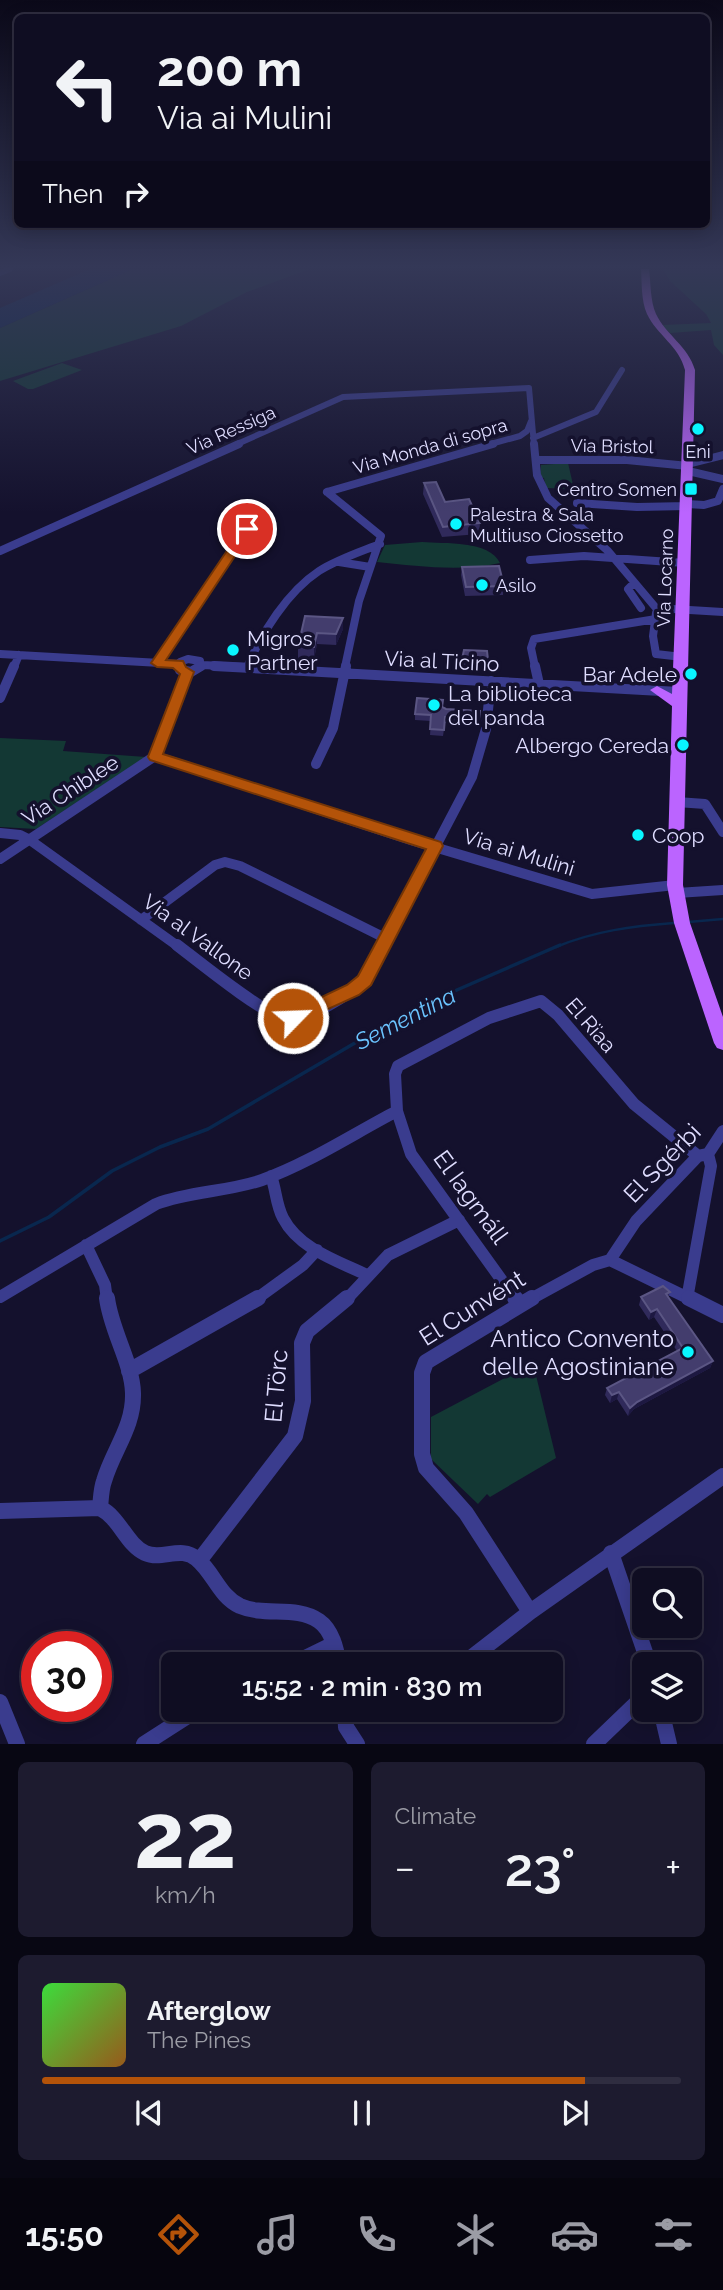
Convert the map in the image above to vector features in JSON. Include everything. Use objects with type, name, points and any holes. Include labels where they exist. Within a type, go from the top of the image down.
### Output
[{"type":"main road","name":"Via Locarno","points":[[681,350],[690,367],[674,854],[677,893],[688,943],[720,1024],[723,1043]]},
{"type":"main road","points":[[657,690],[679,698]]},
{"type":"street","points":[[533,438],[596,412],[622,370]]},
{"type":"street","name":"Via Ressiga","points":[[0,551],[343,397],[529,388],[532,421]]},
{"type":"street","points":[[532,421],[537,478],[548,498],[612,557],[656,608],[653,636],[656,654],[682,657]]},
{"type":"street","name":"Via Monda di sopra","points":[[380,544],[381,536],[378,532],[327,492],[520,436],[527,431],[528,423],[532,421]]},
{"type":"street","points":[[688,467],[723,455]]},
{"type":"street","name":"Via Bristol","points":[[536,460],[627,460],[688,467]]},
{"type":"street","points":[[688,467],[723,479]]},
{"type":"street","points":[[576,503],[637,507],[713,503],[721,499],[723,489]]},
{"type":"street","points":[[157,663],[247,529]]},
{"type":"street","points":[[247,668],[287,604],[314,575],[380,544]]},
{"type":"street","points":[[317,765],[333,728],[356,612],[380,544]]},
{"type":"street","points":[[530,559],[612,557],[685,563]]},
{"type":"street","points":[[338,562],[370,567]]},
{"type":"street","points":[[634,583],[628,589],[641,608]]},
{"type":"street","points":[[656,608],[723,612]]},
{"type":"street","points":[[539,684],[531,648],[534,639],[656,620]]},
{"type":"street","points":[[0,654],[178,664],[180,670],[188,672],[197,670],[202,665]]},
{"type":"street","points":[[0,698],[19,656]]},
{"type":"street","name":"Via al Ticino","points":[[178,664],[191,658],[200,661],[202,665],[657,690]]},
{"type":"street","points":[[155,757],[188,672]]},
{"type":"street","name":"Via al Vallone","points":[[30,840],[268,1011],[286,1019],[306,1014],[360,985],[387,939],[477,763],[487,723],[491,681]]},
{"type":"street","name":"Via Chiblee","points":[[0,859],[155,757]]},
{"type":"street","name":"Via ai Mulini","points":[[155,757],[592,894],[723,890]]},
{"type":"street","points":[[677,802],[705,804],[723,832]]},
{"type":"street","points":[[0,833],[20,835],[30,840]]},
{"type":"street","points":[[141,920],[210,868],[225,862],[240,866],[387,939]]},
{"type":"street","name":"El Rïaa","points":[[397,1111],[395,1074],[398,1066],[486,1020],[541,1001],[558,1015],[634,1104],[703,1155]]},
{"type":"street","points":[[0,1297],[167,1199],[239,1186],[271,1176],[397,1111]]},
{"type":"street","name":"El Iagmáll","points":[[397,1111],[411,1154],[520,1304]]},
{"type":"street","name":"El Sgérbi","points":[[610,1260],[618,1245],[723,1131]]},
{"type":"street","points":[[687,1298],[711,1166],[703,1155]]},
{"type":"street","points":[[271,1176],[287,1225],[317,1250],[367,1275]]},
{"type":"street","name":"El Törc","points":[[199,1561],[295,1436],[303,1401],[302,1343],[305,1335],[319,1320],[342,1304],[388,1255],[459,1220]]},
{"type":"street","points":[[86,1245],[105,1285],[110,1322],[129,1371],[133,1393],[130,1424],[103,1482],[100,1508]]},
{"type":"street","points":[[129,1371],[257,1299],[303,1265],[317,1250]]},
{"type":"street","points":[[610,1260],[723,1315]]},
{"type":"street","name":"El Cunvént","points":[[530,1612],[467,1513],[426,1468],[422,1454],[422,1373],[426,1362],[520,1304],[593,1265],[610,1260]]},
{"type":"street","points":[[478,1652],[611,1553],[723,1476]]},
{"type":"street","points":[[0,1511],[100,1508],[111,1514],[133,1544],[148,1555],[184,1553],[199,1561],[219,1590],[230,1600],[254,1610],[311,1617],[323,1625],[336,1652]]},
{"type":"street","points":[[611,1553],[645,1652]]},
{"type":"street","points":[[318,1652],[334,1644]]},
{"type":"street","points":[[0,1702],[17,1744]]},
{"type":"street","points":[[594,1744],[632,1708]]},
{"type":"street","points":[[144,1744],[178,1722]]},
{"type":"street","points":[[346,1722],[357,1744]]},
{"type":"street","points":[[664,1722],[669,1744]]},
{"type":"green space","points":[[0,350],[101,350],[0,381]]},
{"type":"green space","points":[[62,363],[82,370],[33,389],[13,381]]},
{"type":"green space","points":[[568,463],[574,489],[546,488],[544,478],[540,477],[541,465]]},
{"type":"green space","points":[[422,542],[477,547],[486,550],[500,563],[454,568],[377,562],[385,545]]},
{"type":"green space","points":[[0,738],[66,741],[63,751],[146,757],[36,829],[0,827]]},
{"type":"green space","points":[[533,1363],[556,1458],[490,1497],[487,1494],[478,1504],[431,1459],[431,1417]]},
{"type":"building","points":[[436,482],[445,502],[469,499],[480,523],[443,527],[424,483]]},
{"type":"building","points":[[499,566],[504,586],[466,587],[462,567]]},
{"type":"building","points":[[305,616],[343,618],[336,634],[317,633],[314,647],[298,647]]},
{"type":"building","points":[[464,650],[487,651],[488,660],[462,659]]},
{"type":"building","points":[[417,698],[443,700],[442,707],[446,709],[480,711],[479,719],[445,717],[444,730],[430,729],[431,715],[415,714]]},
{"type":"building","name":"Antico Convento delle Agostiniane","points":[[663,1286],[670,1292],[666,1294],[713,1361],[630,1408],[619,1392],[612,1395],[607,1388],[683,1348],[657,1309],[651,1312],[641,1297]]},
{"type":"waterway","name":"Sementina","points":[[688,922],[723,919]]},
{"type":"waterway","name":"Sementina","points":[[556,947],[614,930],[674,923]]},
{"type":"waterway","name":"Sementina","points":[[0,1241],[49,1217],[112,1171],[160,1147],[208,1129],[372,1033],[450,993],[560,945]]},
{"type":"place","name":"Eni","points":[[698,429]]},
{"type":"place","name":"Centro Somen","points":[[691,489]]},
{"type":"place","name":"Palestra & Sala Multiuso Ciossetto","points":[[456,524]]},
{"type":"place","name":"Asilo","points":[[482,585]]},
{"type":"place","name":"Migros Partner","points":[[233,650]]},
{"type":"place","name":"Bar Adele","points":[[691,674]]},
{"type":"place","name":"La biblioteca del panda","points":[[434,705]]},
{"type":"place","name":"Albergo Cereda","points":[[683,745]]},
{"type":"place","name":"Coop","points":[[638,835]]},
{"type":"place","name":"Antico Convento delle Agostiniane","points":[[688,1352]]},
{"type":"route","points":[[247,529],[157,663],[178,664],[180,670],[188,672],[155,757],[435,846],[365,980],[353,990],[293,1018]]}]
